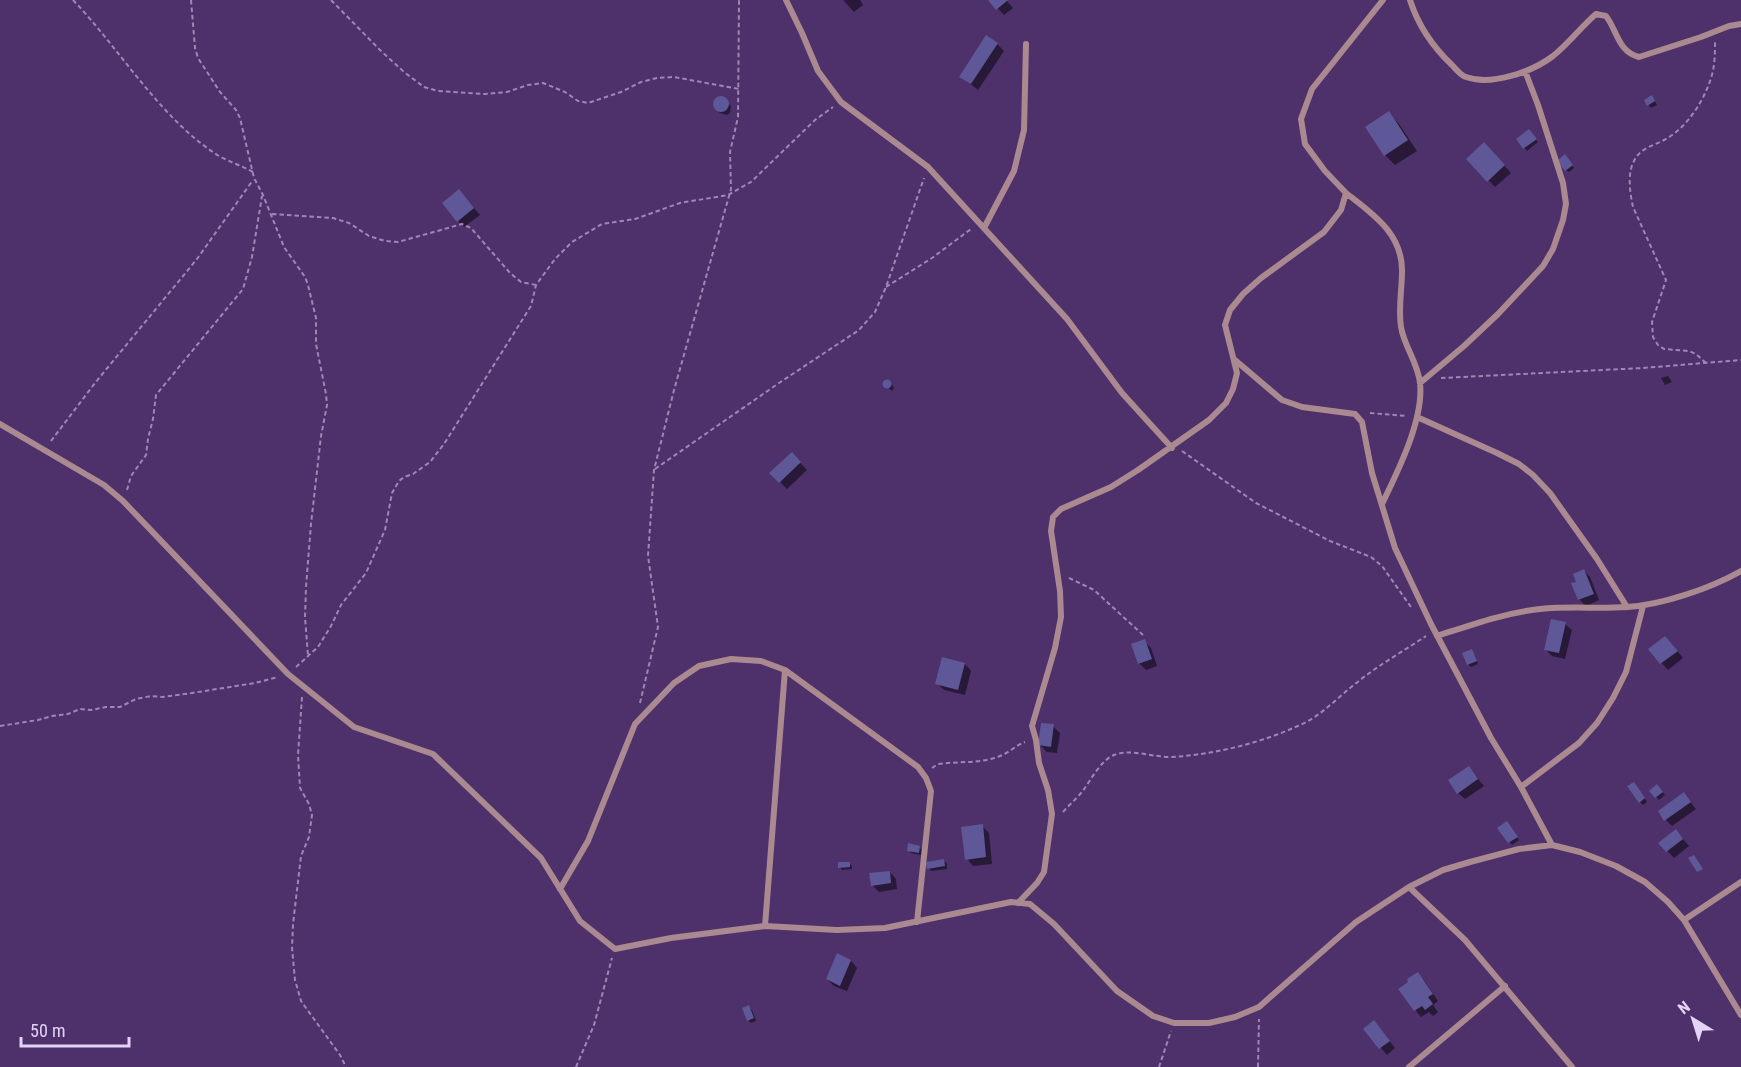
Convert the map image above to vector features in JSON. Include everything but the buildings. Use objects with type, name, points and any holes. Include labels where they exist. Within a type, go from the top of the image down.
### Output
[{"type":"street","points":[[786,0],[818,71],[841,102],[928,166],[1067,319],[1122,393],[1174,447]]},
{"type":"street","points":[[1382,505],[1399,470],[1417,417],[1423,380],[1405,343],[1401,327],[1402,270],[1399,249],[1392,234],[1378,219],[1346,193],[1325,171],[1305,144],[1301,119],[1312,89],[1383,0]]},
{"type":"street","points":[[1410,0],[1427,37],[1448,62],[1463,76],[1479,81],[1499,79],[1525,71],[1552,56],[1596,14],[1606,16],[1626,51],[1639,57],[1741,24]]},
{"type":"street","points":[[982,225],[1014,171],[1024,130],[1026,44]]},
{"type":"street","points":[[1423,380],[1498,314],[1543,266],[1553,249],[1563,220],[1566,204],[1563,183],[1525,71]]},
{"type":"street","points":[[1018,903],[1044,872],[1051,823],[1048,790],[1039,763],[1032,726],[1055,648],[1061,617],[1060,591],[1051,531],[1053,517],[1061,509],[1111,487],[1174,447],[1209,420],[1226,403],[1238,373],[1225,325],[1230,310],[1261,278],[1324,232],[1341,210],[1346,193]]},
{"type":"street","points":[[1234,359],[1282,400],[1302,407],[1355,414],[1362,422],[1372,473],[1395,548],[1491,738],[1552,845]]},
{"type":"street","points":[[1417,417],[1497,453],[1519,464],[1533,475],[1550,493],[1598,559],[1627,607]]},
{"type":"street","points":[[0,424],[104,485],[123,501],[288,674],[354,727],[433,754],[541,858],[580,921],[615,949],[671,938],[765,926],[837,930],[885,928],[1011,902],[1030,904],[1054,924],[1117,991],[1153,1016],[1174,1023],[1209,1023],[1235,1017],[1259,1007],[1356,922],[1409,887],[1443,870],[1520,849],[1552,845],[1607,862],[1645,882],[1668,902],[1684,920],[1741,1015]]},
{"type":"street","points":[[1436,633],[1496,617],[1541,609],[1643,606],[1690,593],[1727,579],[1741,571]]},
{"type":"street","points":[[1521,788],[1579,743],[1598,723],[1626,672],[1643,606]]},
{"type":"street","points":[[560,889],[588,841],[635,724],[674,683],[699,666],[731,659],[761,661],[785,670],[918,767],[926,778],[931,790],[917,922]]},
{"type":"street","points":[[765,926],[785,670]]},
{"type":"street","points":[[1684,920],[1741,882]]},
{"type":"street","points":[[1409,887],[1465,940],[1572,1067]]},
{"type":"street","points":[[1409,1067],[1505,986]]},
{"type":"path","points":[[73,0],[157,101],[191,134],[219,156],[253,172]]},
{"type":"path","points":[[191,0],[198,58],[240,118],[254,178],[284,247],[305,277],[316,318],[316,344],[327,405],[321,436],[306,587],[305,617],[308,656]]},
{"type":"path","points":[[331,0],[404,72],[424,87],[438,91],[485,94],[507,92],[543,83],[565,92],[578,101],[588,103],[621,92],[640,81],[657,78],[674,77],[739,89]]},
{"type":"path","points":[[640,702],[658,627],[648,556],[654,470],[674,390],[731,189],[730,152],[738,117],[739,0]]},
{"type":"path","points":[[1706,363],[1689,351],[1664,350],[1653,337],[1652,322],[1666,280],[1633,207],[1630,173],[1634,160],[1641,152],[1648,146],[1666,140],[1681,128],[1697,108],[1711,79],[1715,62],[1716,32]]},
{"type":"path","points":[[0,726],[68,714],[80,709],[91,710],[120,706],[151,696],[162,697],[255,683],[288,674],[318,647],[341,605],[366,573],[385,530],[392,493],[404,477],[413,474],[430,462],[444,444],[531,306],[536,285],[555,259],[572,243],[602,224],[635,219],[680,203],[728,195],[751,182],[814,120],[841,102]]},
{"type":"path","points":[[654,470],[779,382],[859,330],[875,312],[886,287],[928,166]]},
{"type":"path","points":[[44,450],[95,383],[197,259],[254,178]]},
{"type":"path","points":[[123,501],[131,476],[146,455],[156,396],[243,289],[252,257],[262,195]]},
{"type":"path","points":[[271,214],[333,218],[349,223],[369,236],[398,242],[462,224],[471,228],[510,273],[521,282],[536,285]]},
{"type":"path","points":[[886,287],[982,225]]},
{"type":"path","points":[[1423,380],[1643,368],[1741,360]]},
{"type":"path","points":[[1355,414],[1373,413],[1417,417]]},
{"type":"path","points":[[1174,447],[1256,503],[1330,541],[1371,557],[1382,566],[1394,586],[1414,611]]},
{"type":"path","points":[[1056,572],[1094,590],[1143,635]]},
{"type":"path","points":[[1059,818],[1107,759],[1115,754],[1180,756],[1222,750],[1267,738],[1302,724],[1328,708],[1354,684],[1436,633]]},
{"type":"path","points":[[303,685],[298,755],[300,788],[312,815],[309,837],[301,856],[293,924],[292,948],[295,981],[301,1001],[340,1055],[346,1067]]},
{"type":"path","points":[[926,778],[938,764],[984,760],[1009,752],[1020,743],[1036,740]]},
{"type":"path","points":[[577,1067],[594,1025],[615,949]]},
{"type":"path","points":[[1258,1067],[1259,1007]]},
{"type":"path","points":[[1159,1067],[1174,1023]]}]
